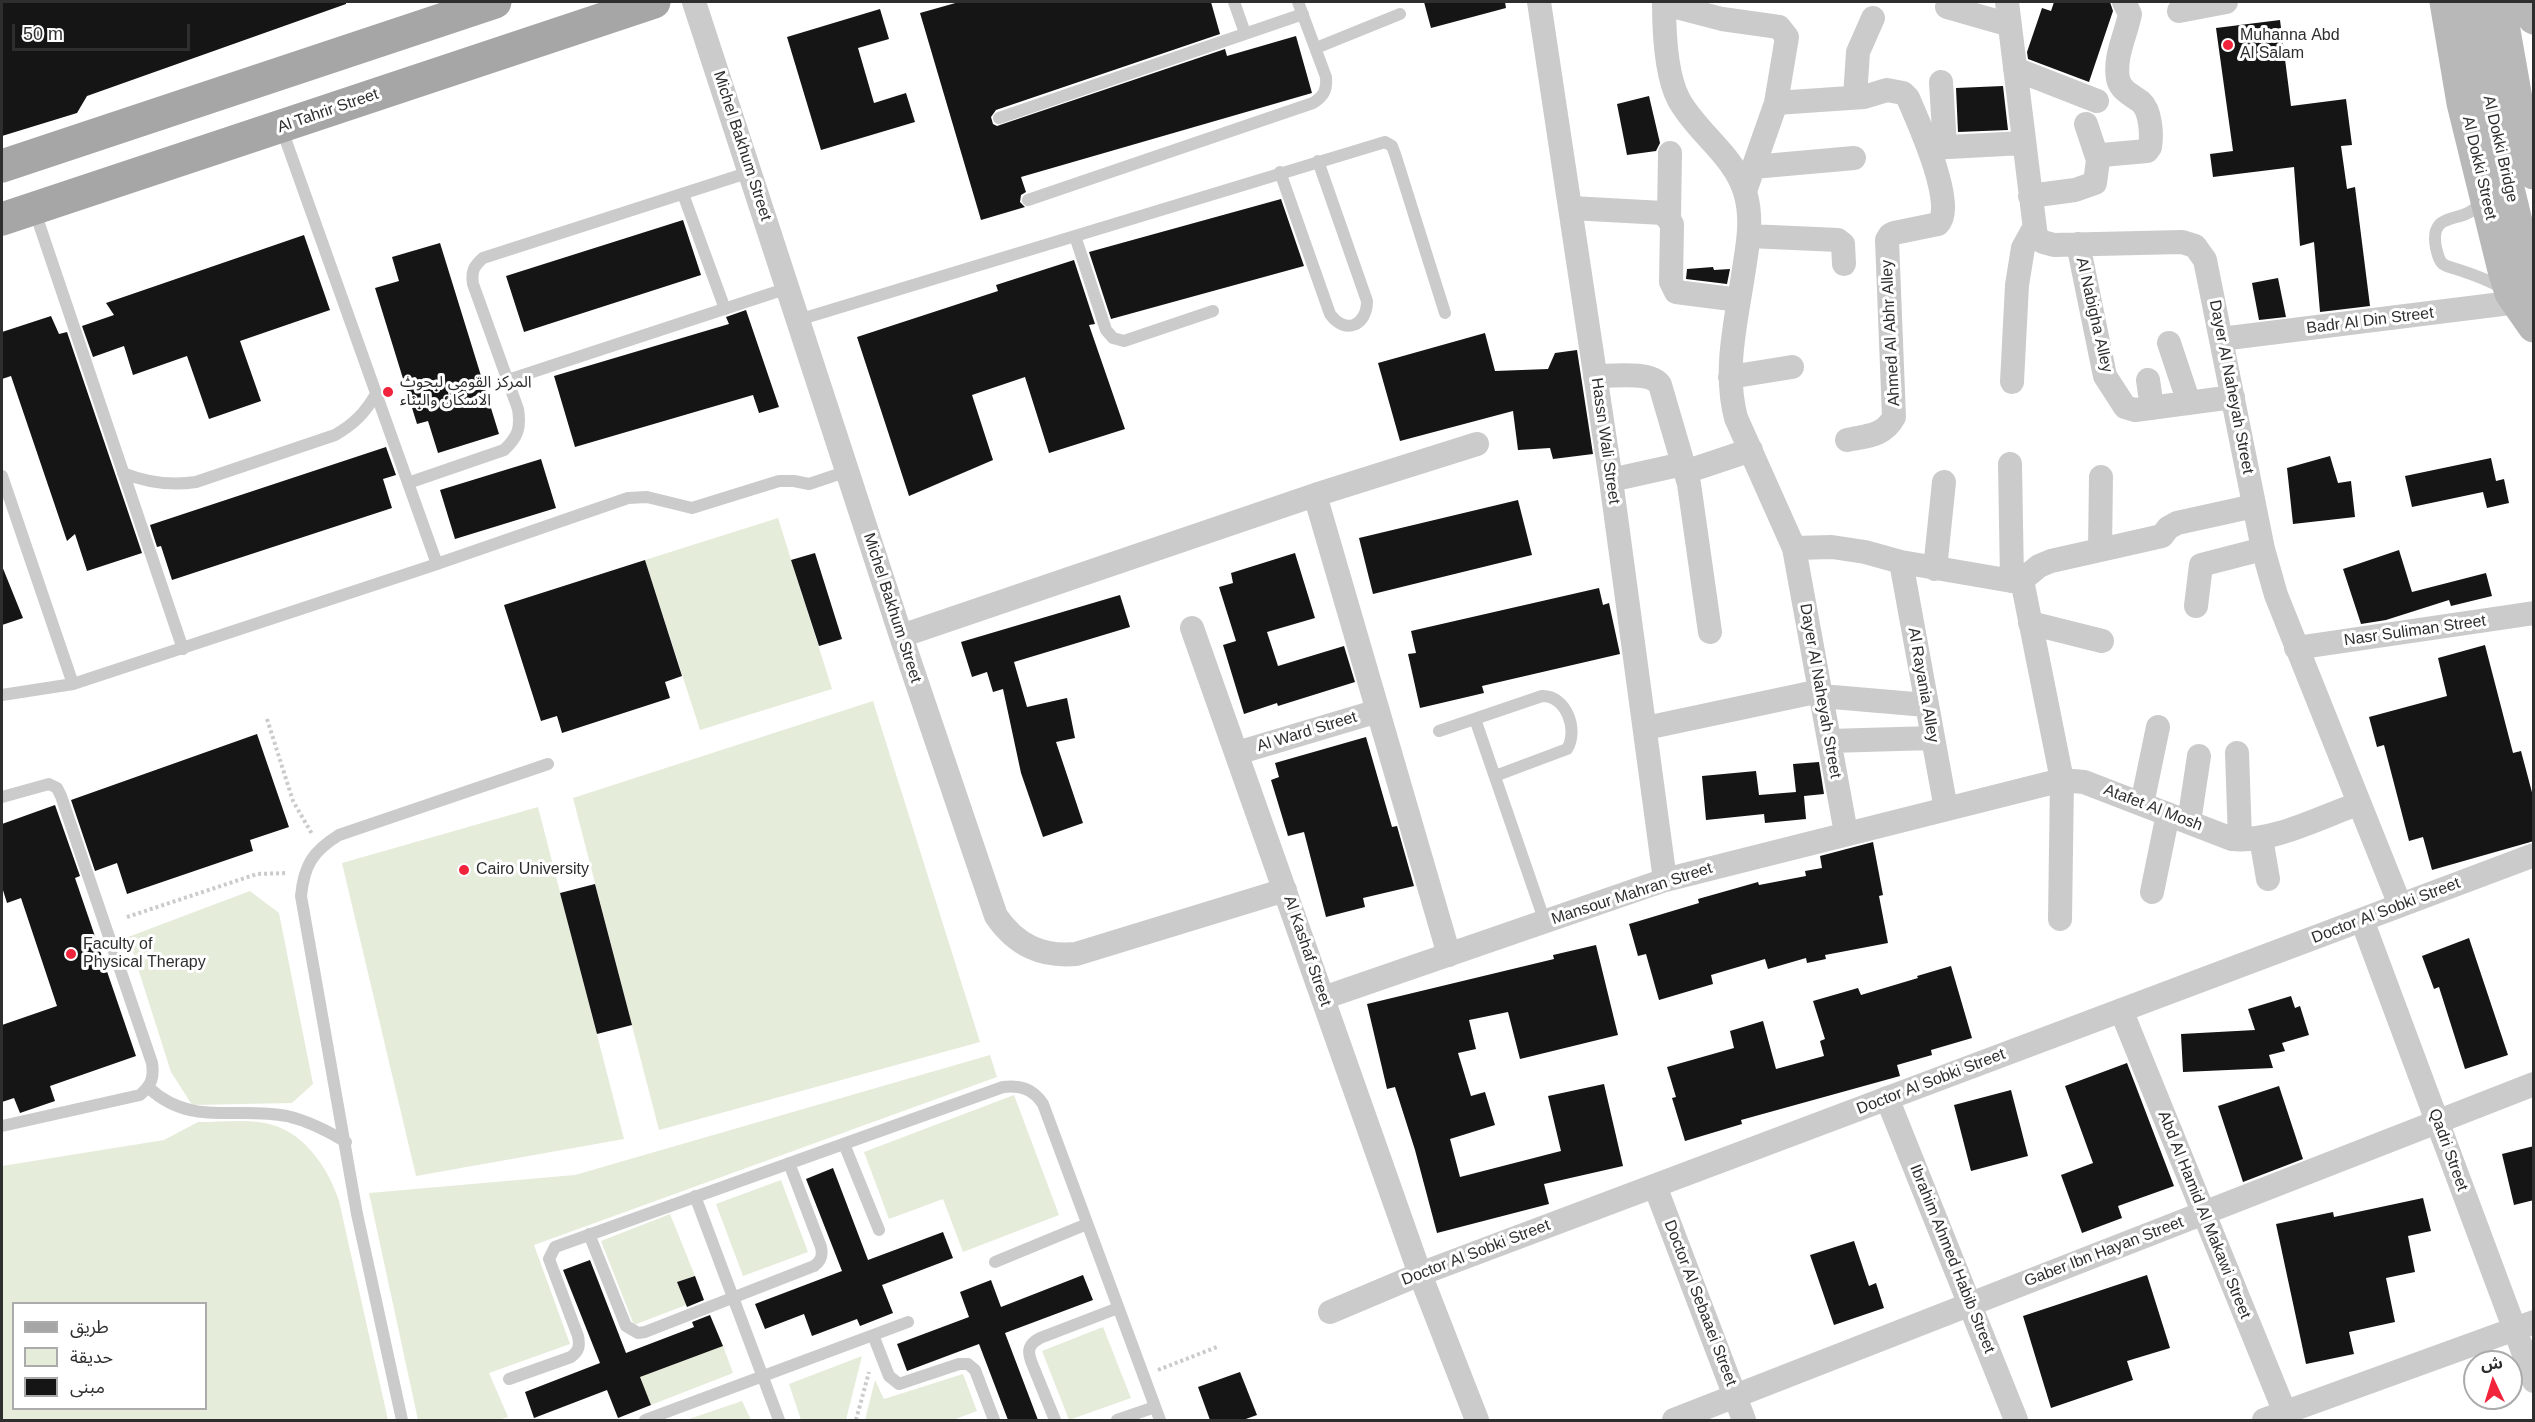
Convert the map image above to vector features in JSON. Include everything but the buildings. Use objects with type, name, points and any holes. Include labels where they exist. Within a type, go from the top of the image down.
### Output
[{"type":"main road","points":[[2,166],[495,2]]},
{"type":"main road","name":"Al Tahrir Street","points":[[2,219],[654,2]]},
{"type":"main road","name":"Al Dokki Street","points":[[2446,2],[2463,103],[2484,194],[2524,304]]},
{"type":"main road","name":"Al Dokki Bridge","points":[[2470,2],[2504,110],[2534,172]]},
{"type":"main road","name":"Al Dokki Bridge","points":[[2499,2],[2504,110],[2524,304]]},
{"type":"main road","points":[[2531,2],[2534,18]]},
{"type":"main road","points":[[292,69],[283,82],[282,99],[291,112],[294,123]]},
{"type":"main road","points":[[211,96],[227,100],[237,114],[238,131],[228,144]]},
{"type":"street","name":"Michel Bakhum Street","points":[[694,2],[990,902],[1005,929],[1030,948],[1060,955],[1076,954],[1285,890]]},
{"type":"street","name":"Hassn Wali Street","points":[[1539,2],[1611,480],[1665,880]]},
{"type":"street","points":[[2098,160],[2102,154],[2146,151],[2150,145],[2148,112],[2143,104],[2126,92],[2118,80],[2118,56],[2130,14],[2124,2]]},
{"type":"street","points":[[2179,11],[2226,2]]},
{"type":"street","points":[[1664,3],[1722,19],[1779,27],[1787,37],[1776,103],[1745,191]]},
{"type":"street","name":"Dayer Al Naheyah Street","points":[[1664,3],[1672,80],[1678,99],[1725,156],[1745,191],[1750,218],[1749,236],[1739,300],[1730,395],[1736,418],[1794,548],[1846,833]]},
{"type":"street","points":[[1947,7],[2008,13],[2034,228],[2023,248],[2018,285],[2012,382]]},
{"type":"street","points":[[1855,98],[1858,52],[1873,18]]},
{"type":"street","points":[[2015,69],[2097,101]]},
{"type":"street","points":[[1938,148],[1941,82]]},
{"type":"street","points":[[1776,103],[1855,98],[1887,90],[1903,93],[1938,148]]},
{"type":"street","points":[[2030,196],[2074,190],[2095,183],[2098,160],[2086,124]]},
{"type":"street","points":[[1938,148],[2024,142]]},
{"type":"street","name":"Ahmed Al Abhr Alley","points":[[1847,440],[1877,434],[1889,428],[1894,417],[1887,245],[1890,235],[1938,224],[1942,221],[1944,212],[1940,190],[1938,148]]},
{"type":"street","points":[[1670,153],[1669,218],[1673,230],[1671,282],[1676,292],[1739,300]]},
{"type":"street","points":[[1753,167],[1854,158]]},
{"type":"street","points":[[1571,208],[1663,213],[1669,218]]},
{"type":"street","name":"Dayer Al Naheyah Street","points":[[2034,228],[2036,237],[2054,245],[2182,242],[2195,246],[2205,260],[2263,549],[2296,648],[2400,905]]},
{"type":"street","points":[[1749,236],[1838,240],[1843,244],[1844,264]]},
{"type":"street","name":"Al Nabigha Alley","points":[[2078,244],[2106,376],[2125,407],[2143,409]]},
{"type":"street","name":"Badr Al Din Street","points":[[2221,339],[2524,304]]},
{"type":"street","points":[[2169,344],[2189,403]]},
{"type":"street","points":[[1730,377],[1791,368]]},
{"type":"street","points":[[1595,376],[1649,377],[1658,380],[1689,484],[1710,632]]},
{"type":"street","points":[[2148,380],[2143,409],[2233,397]]},
{"type":"street","points":[[901,636],[1315,495],[1477,444]]},
{"type":"street","points":[[1611,480],[1684,468],[1751,450]]},
{"type":"street","points":[[2010,464],[2017,580],[2030,623],[2062,780],[2060,919]]},
{"type":"street","points":[[2100,550],[2101,477]]},
{"type":"street","points":[[1935,569],[1944,483]]},
{"type":"street","points":[[1315,495],[1449,955]]},
{"type":"street","points":[[1794,548],[1832,547],[1865,552],[1935,569],[2017,580],[2038,566],[2051,561],[2162,536],[2168,528],[2177,523],[2254,506]]},
{"type":"street","points":[[2196,606],[2201,565],[2263,549]]},
{"type":"street","name":"Al Rayania Alley","points":[[1901,562],[1946,809]]},
{"type":"street","name":"Nasr Suliman Street","points":[[2296,648],[2534,613]]},
{"type":"street","points":[[2030,623],[2102,641]]},
{"type":"street","name":"Al Kashaf Street","points":[[1192,628],[1420,1274],[1477,1420]]},
{"type":"street","points":[[1646,728],[1820,694],[1926,705]]},
{"type":"street","name":"Al Ward Street","points":[[1237,753],[1378,711]]},
{"type":"street","points":[[2142,804],[2158,727]]},
{"type":"street","points":[[1829,741],[1933,738]]},
{"type":"street","points":[[2237,753],[2250,839],[2268,879]]},
{"type":"street","points":[[2152,892],[2199,756]]},
{"type":"street","name":"Atafet Al Mosh","points":[[1946,809],[2062,780],[2084,782],[2232,839],[2250,839]]},
{"type":"street","points":[[2250,839],[2358,804]]},
{"type":"street","name":"Mansour Mahran Street","points":[[1323,998],[1665,880],[1946,809]]},
{"type":"street","name":"Doctor Al Sobki Street","points":[[1330,1312],[1420,1274],[2534,855]]},
{"type":"street","name":"Qadri Street","points":[[2362,920],[2437,1122],[2524,1326],[2534,1381]]},
{"type":"street","name":"Abd Al Hamid Al Makawi Street","points":[[2121,1010],[2204,1213],[2279,1418]]},
{"type":"street","name":"Gaber Ibn Hayan Street","points":[[1674,1420],[2534,1084]]},
{"type":"street","name":"Ibrahim Ahmed Habib Street","points":[[1887,1098],[2016,1420]]},
{"type":"street","name":"Doctor Al Sebaaei Street","points":[[1655,1186],[1744,1420]]},
{"type":"street","points":[[2279,1418],[2524,1326]]},
{"type":"lane","points":[[1234,2],[1245,33]]},
{"type":"lane","points":[[999,118],[1245,33],[1300,8],[1316,48],[1327,87],[1322,97],[1313,103],[1028,200]]},
{"type":"lane","points":[[1316,48],[1401,14]]},
{"type":"lane","points":[[294,123],[376,394],[437,564]]},
{"type":"lane","points":[[798,320],[1385,142],[1392,146],[1445,313]]},
{"type":"lane","points":[[1280,172],[1330,314],[1335,321],[1344,326],[1354,325],[1362,320],[1367,310],[1366,301],[1318,161]]},
{"type":"lane","points":[[408,483],[504,450],[515,440],[520,424],[518,409],[473,284],[471,273],[475,264],[483,258],[750,172]]},
{"type":"lane","points":[[683,194],[725,309]]},
{"type":"lane","points":[[2484,194],[2480,204],[2473,211],[2439,223],[2434,229],[2438,257],[2445,266],[2489,281],[2524,304]]},
{"type":"lane","points":[[34,209],[183,649]]},
{"type":"lane","points":[[1075,236],[1106,330],[1113,338],[1124,341],[1213,310]]},
{"type":"lane","points":[[508,380],[788,288]]},
{"type":"lane","points":[[123,473],[159,484],[196,482],[335,435],[352,425],[366,411],[376,394]]},
{"type":"lane","points":[[2,695],[73,684],[437,564],[628,498],[647,497],[692,508],[779,481],[809,484],[848,471]]},
{"type":"lane","points":[[2,476],[73,684]]},
{"type":"lane","points":[[1439,731],[1542,696],[1550,696],[1563,704],[1572,731],[1572,740],[1567,748],[1495,776]]},
{"type":"lane","points":[[1475,719],[1545,922]]},
{"type":"lane","points":[[402,1420],[357,1214],[301,896],[303,878],[310,860],[323,845],[339,835],[548,764]]},
{"type":"lane","points":[[2,797],[49,784],[57,788],[62,796],[152,1063],[154,1076],[149,1088],[140,1095],[2,1126]]},
{"type":"lane","points":[[509,1379],[571,1357],[577,1352],[580,1344],[549,1259],[555,1247],[1003,1087],[1015,1086],[1026,1088],[1043,1104],[1160,1420]]},
{"type":"lane","points":[[149,1088],[158,1097],[182,1109],[208,1113],[286,1116],[318,1127],[346,1142]]},
{"type":"lane","points":[[844,1144],[879,1230]]},
{"type":"lane","points":[[589,1234],[626,1326],[631,1330],[645,1332],[820,1262],[821,1247],[789,1163]]},
{"type":"lane","points":[[695,1196],[779,1420]]},
{"type":"lane","points":[[995,1262],[1087,1224]]},
{"type":"lane","points":[[1055,1420],[1028,1352],[1031,1343],[1118,1308]]},
{"type":"lane","points":[[645,1420],[763,1376],[875,1340],[908,1322]]},
{"type":"lane","points":[[875,1340],[889,1376],[899,1384],[959,1364],[968,1364],[975,1370],[994,1420]]},
{"type":"lane","points":[[1117,1420],[1155,1407]]},
{"type":"path","points":[[267,718],[292,801],[305,825],[323,845]]},
{"type":"path","points":[[127,917],[257,874],[280,872],[303,878]]},
{"type":"path","points":[[856,1420],[875,1340]]},
{"type":"path","points":[[1144,1376],[1217,1347]]},
{"type":"green space","points":[[778,518],[832,689],[700,730],[645,560]]},
{"type":"green space","points":[[873,701],[980,1042],[659,1130],[573,798]]},
{"type":"green space","points":[[538,807],[624,1139],[416,1176],[342,863]]},
{"type":"green space","points":[[250,891],[279,913],[313,1084],[292,1103],[192,1105],[171,1072],[128,937]]},
{"type":"green space","points":[[990,1055],[997,1077],[534,1245],[570,1344],[489,1373],[508,1417],[498,1420],[418,1420],[369,1193],[575,1175]]},
{"type":"green space","points":[[1014,1095],[1059,1215],[963,1252],[943,1199],[889,1219],[864,1152]]},
{"type":"green space","points":[[198,1122],[257,1122],[279,1127],[291,1133],[321,1163],[339,1201],[388,1420],[2,1420],[2,1166],[164,1140]]},
{"type":"green space","points":[[781,1180],[808,1252],[743,1276],[716,1204]]},
{"type":"green space","points":[[670,1214],[695,1276],[677,1282],[686,1305],[634,1325],[601,1241]]},
{"type":"green space","points":[[1103,1327],[1131,1398],[1069,1420],[1042,1351]]},
{"type":"green space","points":[[723,1346],[733,1373],[651,1405],[640,1377]]},
{"type":"green space","points":[[862,1356],[846,1420],[801,1420],[789,1384]]},
{"type":"green space","points":[[963,1374],[977,1411],[953,1420],[865,1420],[875,1380],[884,1399]]},
{"type":"green space","points":[[742,1401],[751,1420],[686,1420]]},
{"type":"place","name":"Muhanna Abd Al Salam","points":[[2228,45]]},
{"type":"place","name":"المركز القومي لبحوث الاسكان والبناء","points":[[388,392]]},
{"type":"place","name":"Cairo University","points":[[464,870]]},
{"type":"place","name":"Faculty of Physical Therapy","points":[[71,954]]}]
